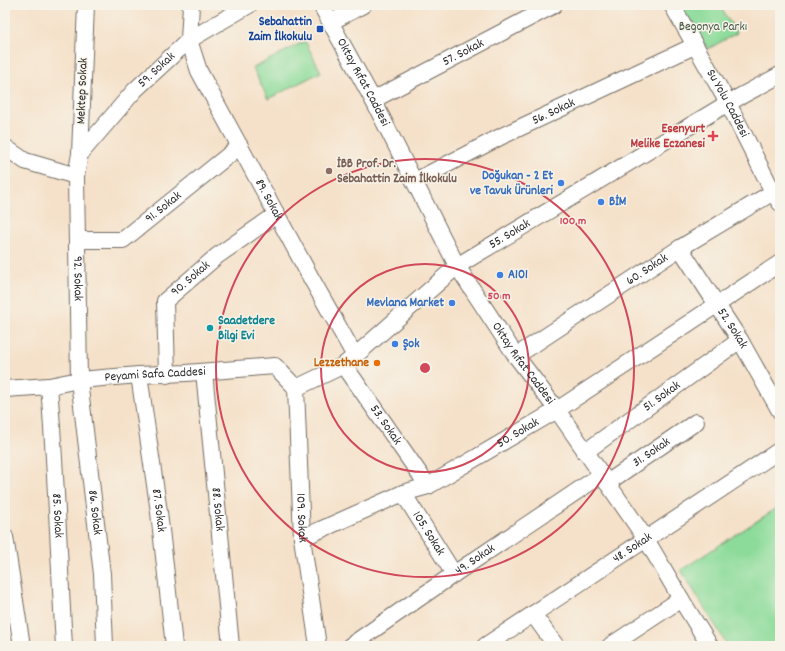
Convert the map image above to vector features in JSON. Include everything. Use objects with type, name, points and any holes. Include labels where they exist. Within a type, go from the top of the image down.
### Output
[{"type":"street","name":"Mektep Sokak","points":[[76,176],[80,154],[86,5]]},
{"type":"street","points":[[189,40],[191,5]]},
{"type":"street","name":"59. Sokak","points":[[80,154],[135,90],[189,40],[249,5]]},
{"type":"street","name":"Oktay Rıfat Caddesi","points":[[322,5],[415,181],[457,266],[516,356],[557,410],[646,539],[710,646]]},
{"type":"street","points":[[332,22],[363,5]]},
{"type":"street","name":"57. Sokak","points":[[373,100],[554,5]]},
{"type":"street","name":"Su Yolu Caddesi","points":[[672,5],[778,194]]},
{"type":"street","name":"89. Sokak","points":[[189,40],[199,70],[311,278],[350,360]]},
{"type":"street","name":"56. Sokak","points":[[415,181],[502,136],[694,46]]},
{"type":"street","name":"55. Sokak","points":[[296,388],[350,360],[457,266],[728,103],[780,75]]},
{"type":"street","name":"91. Sokak","points":[[77,240],[123,240],[240,146]]},
{"type":"street","points":[[5,147],[25,161],[76,176]]},
{"type":"street","name":"92. Sokak","points":[[76,176],[79,380]]},
{"type":"street","name":"60. Sokak","points":[[516,356],[680,248],[778,194]]},
{"type":"street","name":"90. Sokak","points":[[168,374],[165,301],[217,256],[277,214]]},
{"type":"street","name":"52. Sokak","points":[[680,248],[740,340],[780,411]]},
{"type":"street","name":"50. Sokak","points":[[302,538],[403,494],[428,486],[557,410],[780,263]]},
{"type":"street","name":"51. Sokak","points":[[585,452],[740,340]]},
{"type":"street","name":"53. Sokak","points":[[350,360],[428,486]]},
{"type":"street","name":"Peyami Safa Caddesi","points":[[5,389],[49,386],[79,380],[275,366],[296,388]]},
{"type":"street","name":"88. Sokak","points":[[204,372],[231,646]]},
{"type":"street","name":"87. Sokak","points":[[139,375],[159,512],[174,646]]},
{"type":"street","name":"86. Sokak","points":[[79,380],[102,574],[105,646]]},
{"type":"street","name":"85. Sokak","points":[[49,386],[54,439],[64,646]]},
{"type":"street","name":"109. Sokak","points":[[296,388],[302,538],[318,646]]},
{"type":"street","name":"31. Sokak","points":[[604,479],[696,422]]},
{"type":"street","name":"48. Sokak","points":[[485,646],[780,450]]},
{"type":"street","name":"49. Sokak","points":[[350,646],[454,574],[604,479]]},
{"type":"street","name":"105. Sokak","points":[[403,494],[454,574]]},
{"type":"street","points":[[5,537],[22,646]]},
{"type":"street","points":[[610,646],[681,598]]},
{"type":"street","points":[[533,614],[556,646]]},
{"type":"green space","name":"Begonya Parkı","points":[[719,5],[737,33],[708,49],[679,6]]},
{"type":"green space","points":[[305,41],[321,72],[268,99],[253,68]]},
{"type":"green space","points":[[780,506],[780,642],[774,646],[728,646],[681,570]]},
{"type":"place","name":"Sebahattin Zaim İlkokulu","points":[[320,29]]},
{"type":"place","name":"Esenyurt Melike Eczanesi","points":[[713,136]]},
{"type":"place","name":"İBB Prof. Dr. Sebahattin Zaim İlkokulu","points":[[329,171]]},
{"type":"place","name":"Doğukan - 2 Et ve Tavuk Ürünleri","points":[[561,183]]},
{"type":"place","name":"BİM","points":[[601,202]]},
{"type":"place","name":"A101","points":[[500,275]]},
{"type":"place","name":"Mevlana Market","points":[[452,303]]},
{"type":"place","name":"Saadetdere Bilgi Evi","points":[[210,328]]},
{"type":"place","name":"Şok","points":[[395,344]]},
{"type":"place","name":"Lezzethane","points":[[377,363]]}]
